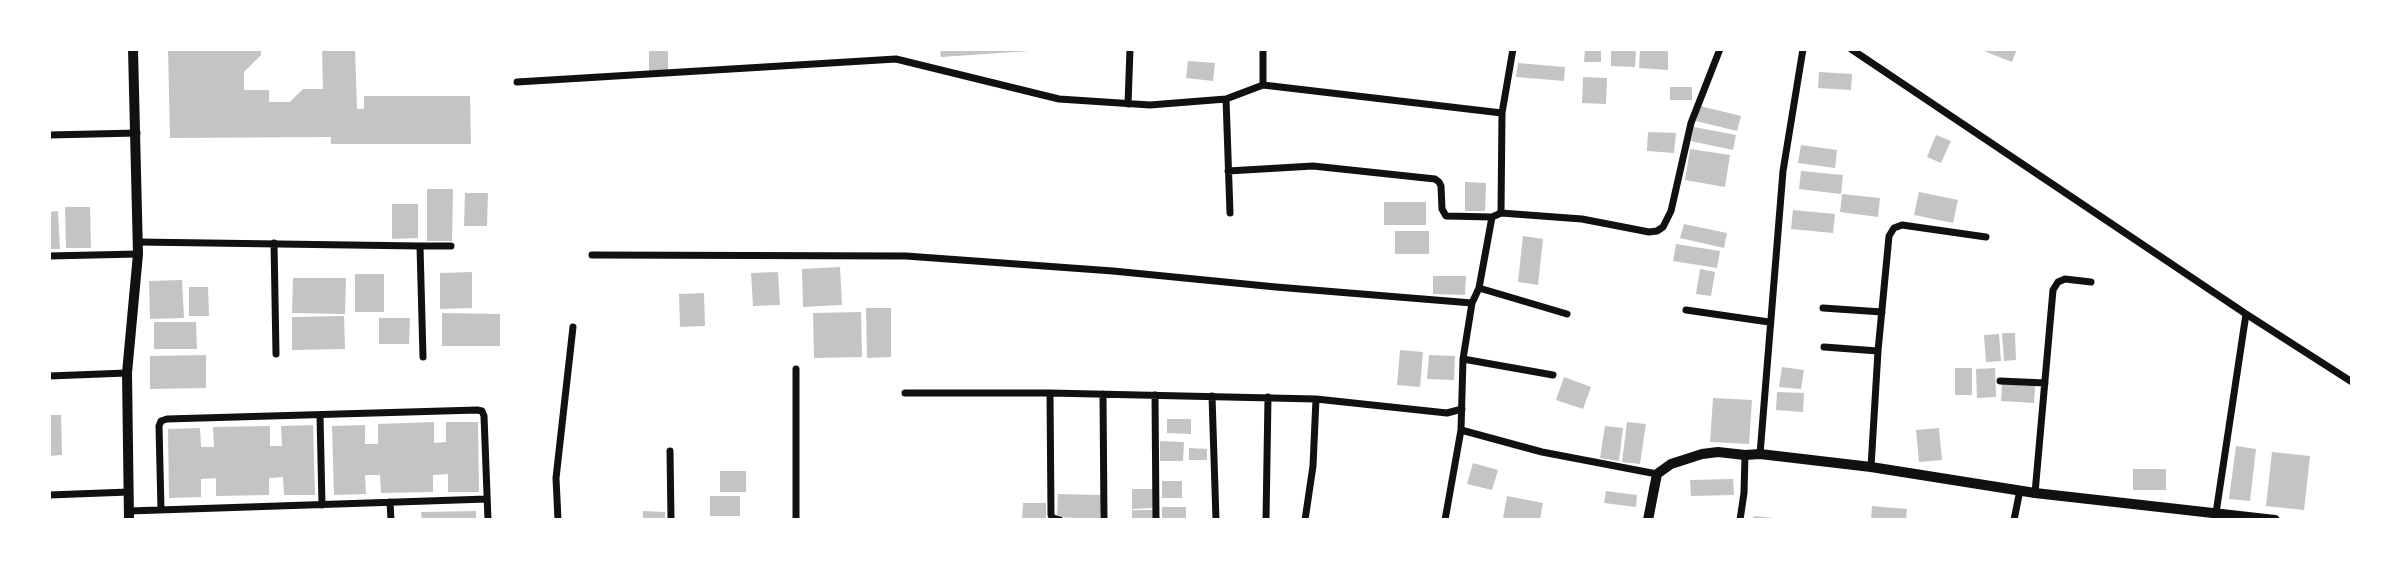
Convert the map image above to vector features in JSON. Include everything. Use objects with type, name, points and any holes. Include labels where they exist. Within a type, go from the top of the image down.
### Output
[{"type":"street","points":[[133,49],[138,254],[127,373],[129,516],[161,510],[487,499]]},
{"type":"street","points":[[896,49],[896,59]]},
{"type":"street","points":[[1128,104],[1130,49]]},
{"type":"street","points":[[1263,49],[1263,85]]},
{"type":"street","points":[[1501,213],[1502,113],[1513,49]]},
{"type":"street","points":[[1228,171],[1313,166],[1435,179],[1441,186],[1442,209],[1446,216],[1492,218],[1501,213],[1582,219],[1649,232],[1657,231],[1663,227],[1671,211],[1691,123],[1720,49]]},
{"type":"street","points":[[1760,454],[1783,171],[1803,49]]},
{"type":"street","points":[[1851,49],[2352,382]]},
{"type":"street","points":[[517,82],[896,59],[1059,99],[1150,105],[1226,99],[1263,85],[1502,113]]},
{"type":"street","points":[[1226,99],[1230,214]]},
{"type":"street","points":[[49,135],[137,133]]},
{"type":"street","points":[[1445,520],[1461,430],[1463,359],[1472,303],[1479,288],[1492,218]]},
{"type":"street","points":[[1871,467],[1889,236],[1894,228],[1902,225],[1986,237]]},
{"type":"street","points":[[138,242],[451,246]]},
{"type":"street","points":[[274,243],[276,354]]},
{"type":"street","points":[[420,246],[423,357]]},
{"type":"street","points":[[49,256],[138,254]]},
{"type":"street","points":[[592,255],[906,256],[1113,271],[1472,303]]},
{"type":"street","points":[[2035,493],[2053,290],[2058,282],[2065,279],[2091,282]]},
{"type":"street","points":[[1479,288],[1567,314]]},
{"type":"street","points":[[1823,308],[1882,312]]},
{"type":"street","points":[[1686,310],[1769,321]]},
{"type":"street","points":[[2216,513],[2246,314]]},
{"type":"street","points":[[558,520],[555,478],[573,327]]},
{"type":"street","points":[[1824,347],[1878,351]]},
{"type":"street","points":[[1463,359],[1553,375]]},
{"type":"street","points":[[796,369],[796,520]]},
{"type":"street","points":[[49,376],[127,373]]},
{"type":"street","points":[[2000,381],[2045,383]]},
{"type":"street","points":[[905,394],[1268,397],[1316,399],[1447,413],[1462,409]]},
{"type":"street","points":[[1050,394],[1051,514],[1053,519],[1060,520]]},
{"type":"street","points":[[1103,394],[1104,520]]},
{"type":"street","points":[[1155,396],[1156,520]]},
{"type":"street","points":[[1212,397],[1216,520]]},
{"type":"street","points":[[1266,520],[1268,397]]},
{"type":"street","points":[[1305,520],[1313,466],[1316,399]]},
{"type":"street","points":[[161,510],[159,426],[161,421],[167,419],[482,411],[488,520]]},
{"type":"street","points":[[320,415],[322,505]]},
{"type":"street","points":[[1461,430],[1542,452],[1657,474]]},
{"type":"street","points":[[670,451],[671,520]]},
{"type":"street","points":[[1648,520],[1657,474],[1671,464],[1718,452],[1760,454],[1871,467],[2035,493],[2275,520]]},
{"type":"street","points":[[1740,520],[1745,455]]},
{"type":"street","points":[[2014,520],[2020,490]]},
{"type":"street","points":[[49,495],[129,492]]},
{"type":"street","points":[[390,502],[391,520]]},
{"type":"building","points":[[168,49],[261,49],[261,55],[244,72],[244,90],[269,90],[269,102],[290,102],[303,89],[323,89],[322,49],[355,49],[357,109],[364,109],[364,96],[470,96],[471,144],[331,144],[331,137],[170,138]]},
{"type":"building","points":[[649,49],[668,49],[668,73],[649,73]]},
{"type":"building","points":[[940,49],[1030,49],[1030,51],[941,57]]},
{"type":"building","points":[[1585,49],[1601,49],[1601,62],[1584,62]]},
{"type":"building","points":[[1611,49],[1636,49],[1635,67],[1611,66]]},
{"type":"building","points":[[1640,49],[1668,49],[1668,70],[1639,68]]},
{"type":"building","points":[[2017,49],[2012,62],[1984,51]]},
{"type":"building","points":[[1188,61],[1215,63],[1213,81],[1186,78]]},
{"type":"building","points":[[1518,63],[1565,67],[1564,81],[1516,77]]},
{"type":"building","points":[[1819,72],[1852,74],[1851,90],[1818,88]]},
{"type":"building","points":[[1583,77],[1607,78],[1606,104],[1582,103]]},
{"type":"building","points":[[1670,87],[1692,87],[1692,100],[1670,100]]},
{"type":"building","points":[[1700,106],[1741,116],[1737,131],[1696,121]]},
{"type":"building","points":[[1694,127],[1736,135],[1733,150],[1691,141]]},
{"type":"building","points":[[1648,132],[1676,133],[1674,153],[1647,151]]},
{"type":"building","points":[[1936,135],[1951,141],[1941,163],[1927,157]]},
{"type":"building","points":[[1801,145],[1837,150],[1835,168],[1798,163]]},
{"type":"building","points":[[1690,149],[1730,155],[1725,187],[1685,180]]},
{"type":"building","points":[[1801,171],[1843,175],[1841,194],[1799,189]]},
{"type":"building","points":[[1465,182],[1486,183],[1485,211],[1465,211]]},
{"type":"building","points":[[427,189],[453,189],[452,241],[427,241]]},
{"type":"building","points":[[1919,192],[1958,200],[1953,223],[1914,215]]},
{"type":"building","points":[[465,193],[488,193],[487,226],[464,226]]},
{"type":"building","points":[[1842,194],[1880,198],[1878,217],[1840,212]]},
{"type":"building","points":[[1384,202],[1426,202],[1426,225],[1384,225]]},
{"type":"building","points":[[392,204],[418,204],[418,238],[392,239]]},
{"type":"building","points":[[65,207],[90,207],[91,248],[66,248]]},
{"type":"building","points":[[1793,210],[1835,214],[1833,233],[1791,229]]},
{"type":"building","points":[[58,211],[60,249],[49,249],[49,212]]},
{"type":"building","points":[[1684,224],[1727,233],[1724,248],[1680,238]]},
{"type":"building","points":[[1395,231],[1429,231],[1429,254],[1395,254]]},
{"type":"building","points":[[1523,236],[1543,239],[1538,285],[1518,282]]},
{"type":"building","points":[[1676,244],[1720,251],[1717,268],[1673,261]]},
{"type":"building","points":[[840,267],[842,305],[803,307],[802,269]]},
{"type":"building","points":[[1700,269],[1715,272],[1711,296],[1696,294]]},
{"type":"building","points":[[472,272],[472,308],[440,309],[440,273]]},
{"type":"building","points":[[778,272],[780,305],[753,306],[751,273]]},
{"type":"building","points":[[355,274],[384,274],[384,312],[355,312]]},
{"type":"building","points":[[1433,276],[1466,276],[1465,295],[1433,294]]},
{"type":"building","points":[[293,278],[346,278],[345,314],[292,313]]},
{"type":"building","points":[[182,280],[184,318],[150,319],[149,281]]},
{"type":"building","points":[[189,287],[208,287],[209,316],[189,316]]},
{"type":"building","points":[[704,293],[705,326],[680,327],[679,294]]},
{"type":"building","points":[[866,308],[891,308],[891,357],[867,358]]},
{"type":"building","points":[[861,312],[862,357],[814,358],[813,313]]},
{"type":"building","points":[[442,313],[500,314],[500,346],[442,346]]},
{"type":"building","points":[[344,316],[345,349],[292,350],[292,317]]},
{"type":"building","points":[[379,318],[410,318],[409,344],[379,344]]},
{"type":"building","points":[[154,322],[196,322],[197,349],[154,349]]},
{"type":"building","points":[[2002,333],[2015,333],[2016,360],[2004,361]]},
{"type":"building","points":[[1999,334],[2001,361],[1986,362],[1984,335]]},
{"type":"building","points":[[1400,350],[1423,352],[1420,387],[1397,385]]},
{"type":"building","points":[[206,355],[206,388],[150,389],[150,356]]},
{"type":"building","points":[[1429,355],[1455,356],[1454,380],[1427,379]]},
{"type":"building","points":[[1782,367],[1804,370],[1801,389],[1779,387]]},
{"type":"building","points":[[1955,368],[1972,368],[1972,395],[1955,395]]},
{"type":"building","points":[[1995,368],[1996,397],[1977,398],[1976,369]]},
{"type":"building","points":[[1564,377],[1591,387],[1583,409],[1556,400]]},
{"type":"building","points":[[2002,384],[2035,386],[2034,403],[2001,401]]},
{"type":"building","points":[[1777,392],[1804,393],[1803,412],[1776,410]]},
{"type":"building","points":[[1713,398],[1752,400],[1749,444],[1710,442]]},
{"type":"building","points":[[49,415],[61,415],[62,455],[49,456]]},
{"type":"building","points":[[1167,419],[1191,419],[1191,434],[1167,433]]},
{"type":"building","points":[[434,422],[434,443],[446,442],[446,422],[478,422],[479,492],[448,492],[448,474],[433,475],[433,492],[381,493],[380,475],[365,475],[366,494],[334,495],[332,426],[365,425],[365,444],[378,444],[378,424]]},
{"type":"building","points":[[1627,422],[1646,424],[1640,464],[1622,462]]},
{"type":"building","points":[[313,425],[315,495],[284,495],[283,477],[269,478],[269,495],[216,496],[216,478],[201,479],[201,497],[169,498],[168,429],[200,428],[201,447],[214,447],[213,427],[270,426],[270,446],[282,446],[281,426]]},
{"type":"building","points":[[1605,426],[1623,428],[1619,461],[1600,458]]},
{"type":"building","points":[[1939,428],[1942,460],[1919,462],[1916,430]]},
{"type":"building","points":[[1160,441],[1184,442],[1183,461],[1160,461]]},
{"type":"building","points":[[2236,446],[2256,449],[2250,501],[2229,499]]},
{"type":"building","points":[[1189,448],[1207,449],[1207,460],[1189,460]]},
{"type":"building","points":[[2272,452],[2310,456],[2304,510],[2266,506]]},
{"type":"building","points":[[1473,463],[1498,470],[1492,490],[1467,484]]},
{"type":"building","points":[[2133,469],[2166,469],[2166,490],[2133,490]]},
{"type":"building","points":[[720,471],[746,471],[746,492],[720,492]]},
{"type":"building","points":[[1733,479],[1734,495],[1691,496],[1690,480]]},
{"type":"building","points":[[1162,481],[1182,481],[1182,498],[1162,498]]},
{"type":"building","points":[[1132,489],[1153,489],[1154,508],[1132,509]]},
{"type":"building","points":[[1606,491],[1637,495],[1636,507],[1604,503]]},
{"type":"building","points":[[1058,494],[1101,495],[1100,519],[1057,517]]},
{"type":"building","points":[[710,496],[740,496],[740,516],[710,516]]},
{"type":"building","points":[[1507,496],[1543,503],[1540,520],[1503,518]]},
{"type":"building","points":[[1023,503],[1046,503],[1046,520],[1022,520]]},
{"type":"building","points":[[1872,506],[1907,509],[1906,520],[1871,520]]},
{"type":"building","points":[[1162,507],[1186,507],[1186,520],[1162,520]]},
{"type":"building","points":[[1132,510],[1153,510],[1154,520],[1132,520]]},
{"type":"building","points":[[476,511],[476,520],[422,520],[421,512]]},
{"type":"building","points":[[643,511],[665,512],[665,520],[643,520]]},
{"type":"building","points":[[1754,516],[1774,518],[1753,520]]}]
